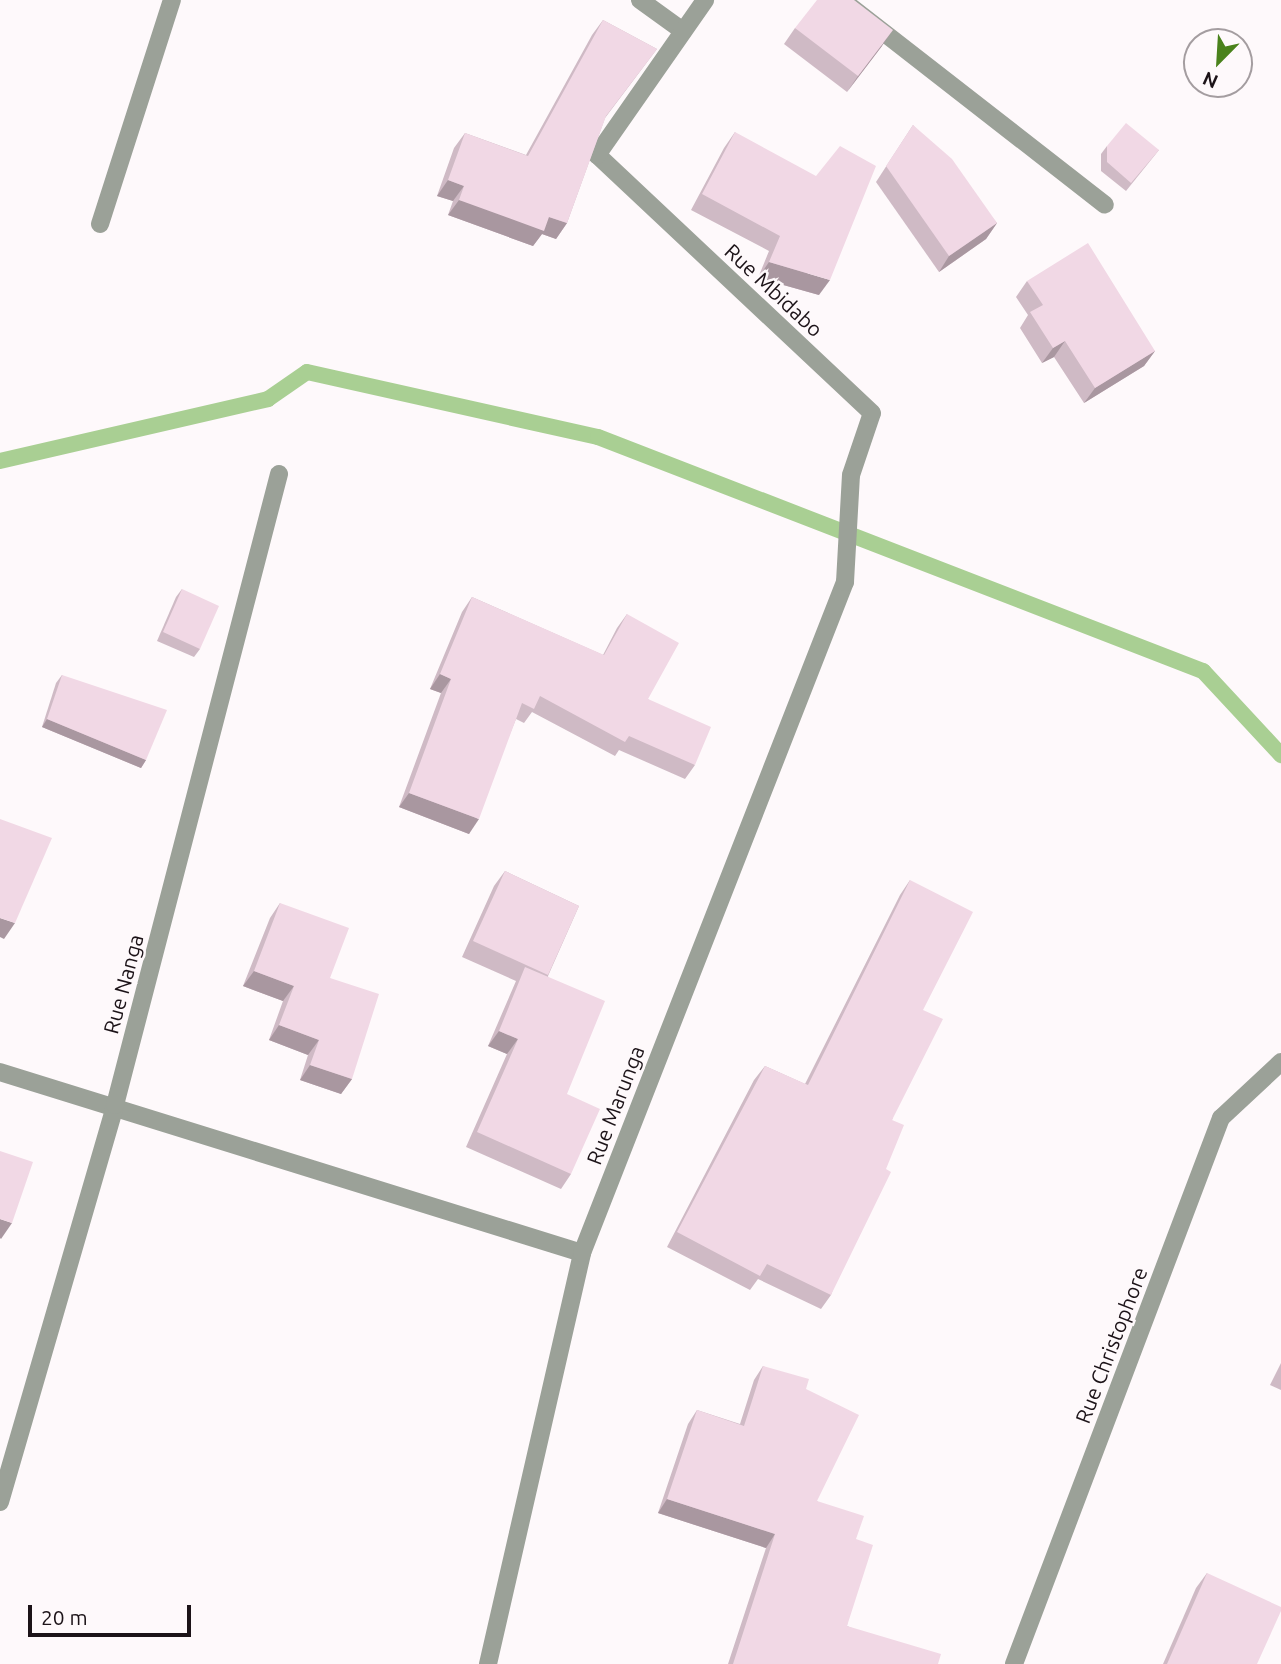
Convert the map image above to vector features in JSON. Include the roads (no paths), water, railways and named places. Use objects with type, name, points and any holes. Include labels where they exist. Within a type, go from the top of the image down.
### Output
[{"type":"street","points":[[100,224],[172,0]]},
{"type":"street","points":[[640,0],[683,31],[705,0]]},
{"type":"street","points":[[842,0],[1105,205]]},
{"type":"street","name":"Rue Mbidabo","points":[[683,31],[597,155],[872,413],[851,475]]},
{"type":"street","name":"Rue Nanga","points":[[0,1502],[115,1105],[279,474]]},
{"type":"street","name":"Rue Marunga","points":[[488,1664],[582,1253],[845,582],[851,475]]},
{"type":"street","name":"Rue Christophore","points":[[1014,1664],[1221,1118],[1281,1062]]},
{"type":"street","points":[[0,1072],[115,1105],[582,1253]]},
{"type":"waterway","points":[[0,461],[268,399],[307,372],[598,437],[1203,671],[1281,755]]}]
